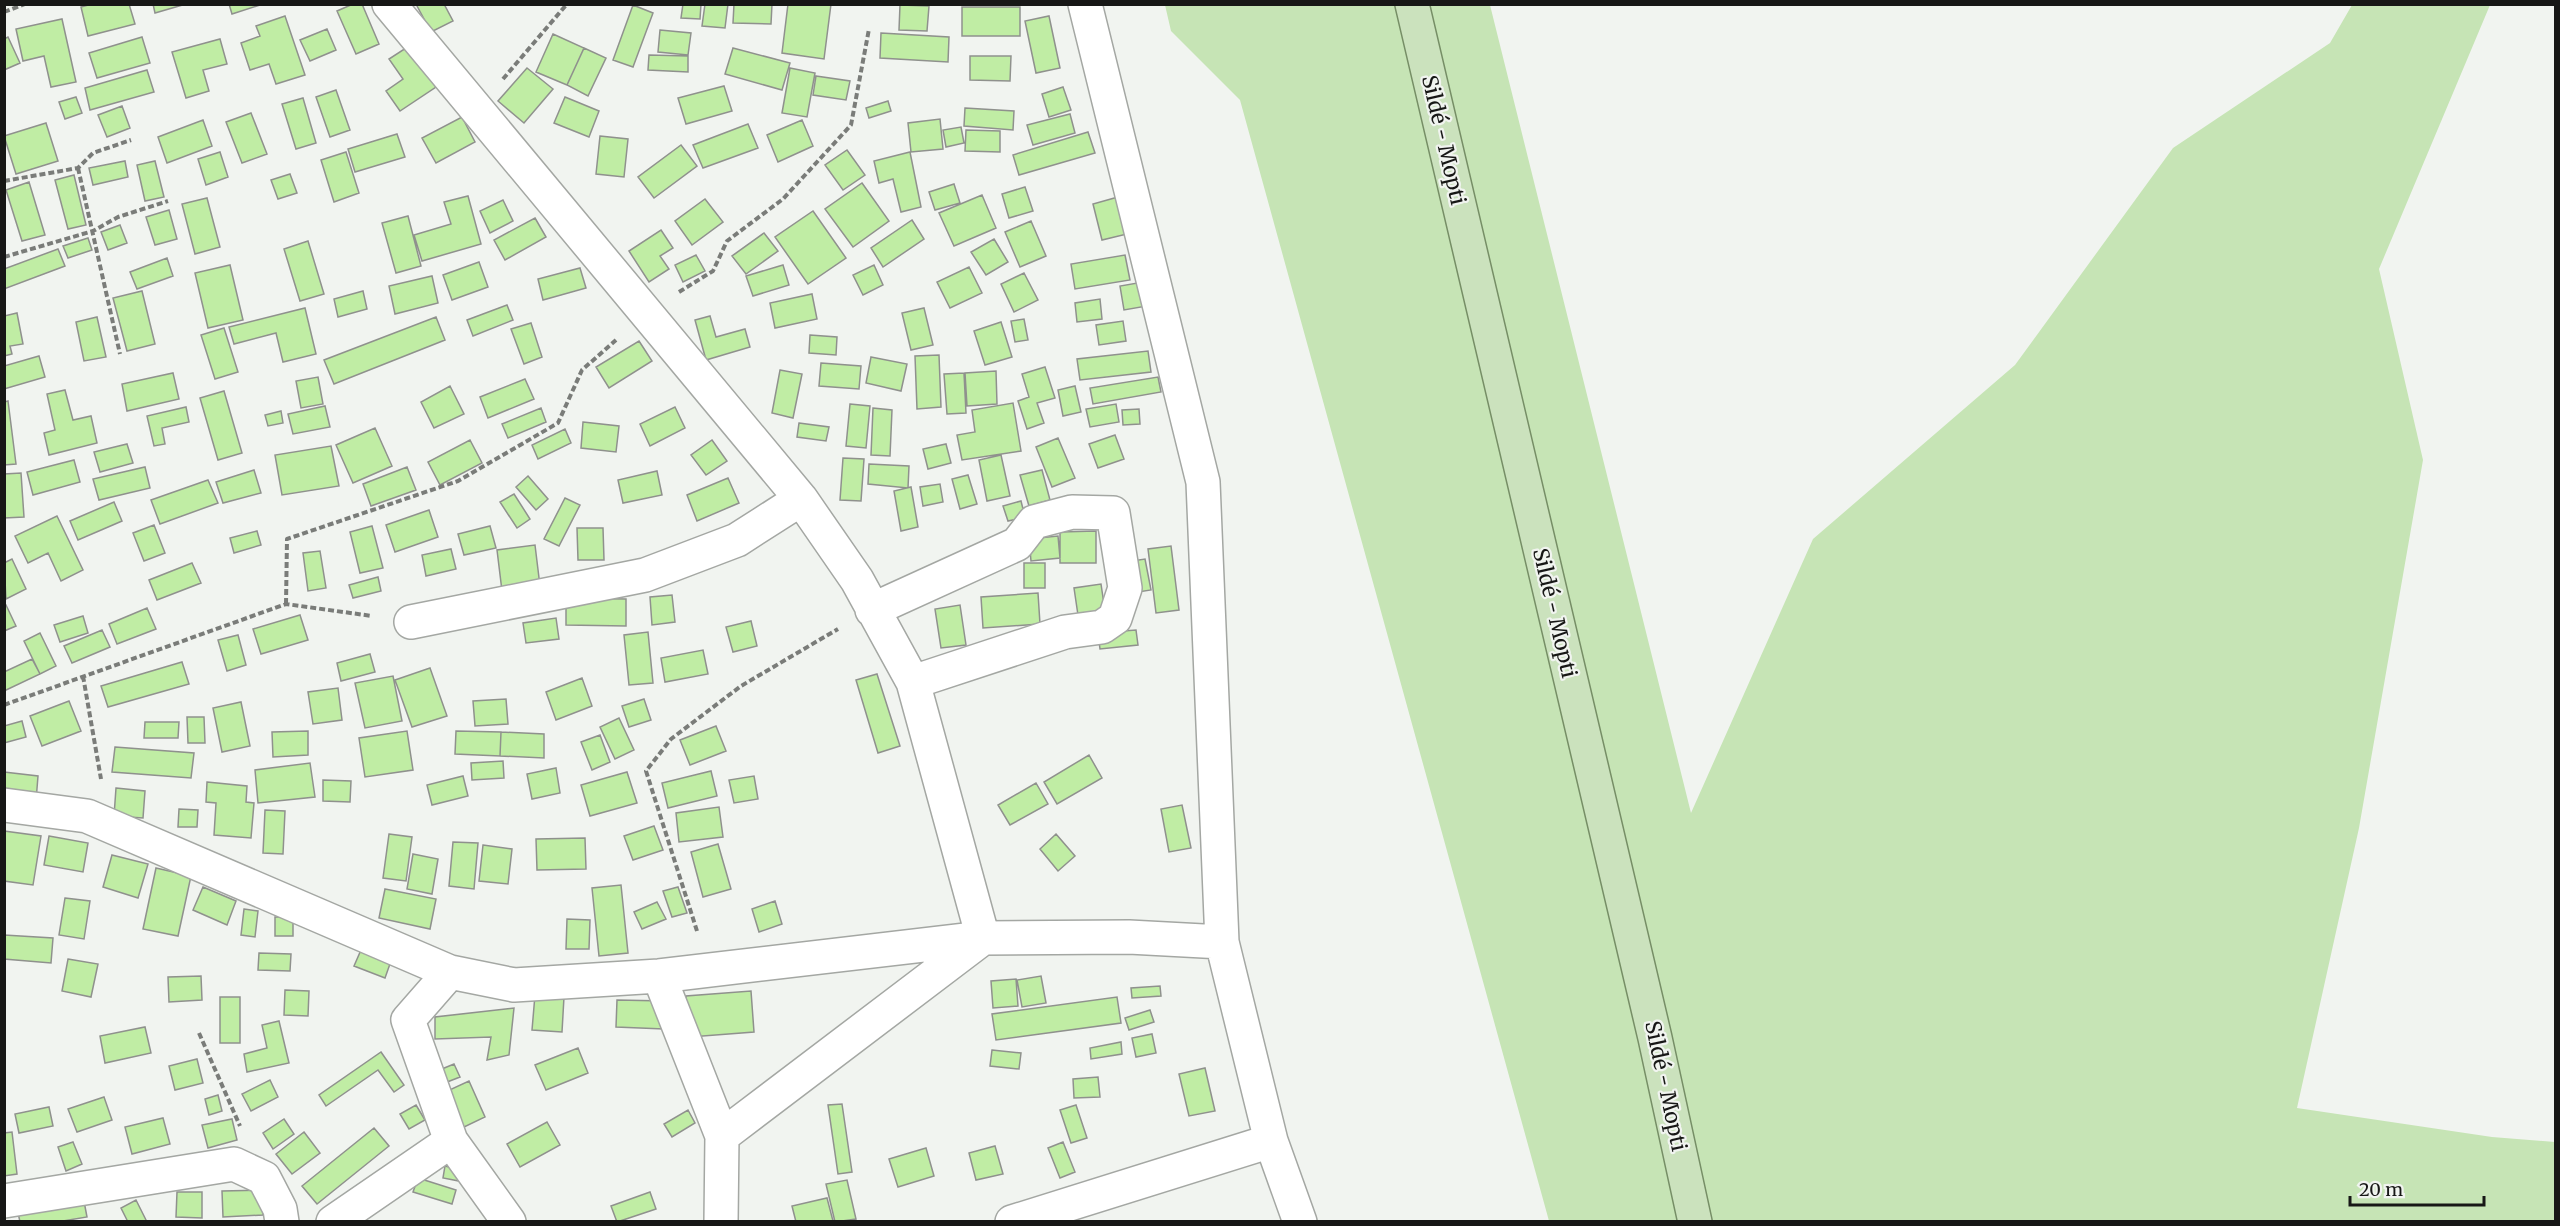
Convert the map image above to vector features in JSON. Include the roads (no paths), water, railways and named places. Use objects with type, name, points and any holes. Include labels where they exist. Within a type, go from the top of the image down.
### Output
[{"type":"main road","name":"Sildé - Mopti","points":[[1412,4],[1656,1038],[1695,1221]]},
{"type":"street","points":[[389,4],[801,499],[857,580],[913,682],[983,938]]},
{"type":"street","points":[[1085,4],[1203,482],[1222,942],[1271,1141],[1300,1221]]},
{"type":"street","points":[[411,622],[645,575],[737,540],[801,499]]},
{"type":"street","points":[[872,609],[1017,544],[1034,522],[1072,512],[1113,513],[1125,588],[1114,618],[1102,627],[1065,632],[913,682]]},
{"type":"street","points":[[4,805],[87,816],[450,972],[514,985],[659,976],[983,938],[1130,937],[1222,942]]},
{"type":"street","points":[[722,1136],[983,938]]},
{"type":"street","points":[[450,972],[408,1020],[451,1141],[509,1221]]},
{"type":"street","points":[[659,976],[722,1136],[721,1221]]},
{"type":"street","points":[[333,1221],[451,1141]]},
{"type":"street","points":[[1012,1221],[1271,1141]]},
{"type":"street","points":[[4,1201],[234,1164],[264,1178],[280,1209],[282,1221]]}]
